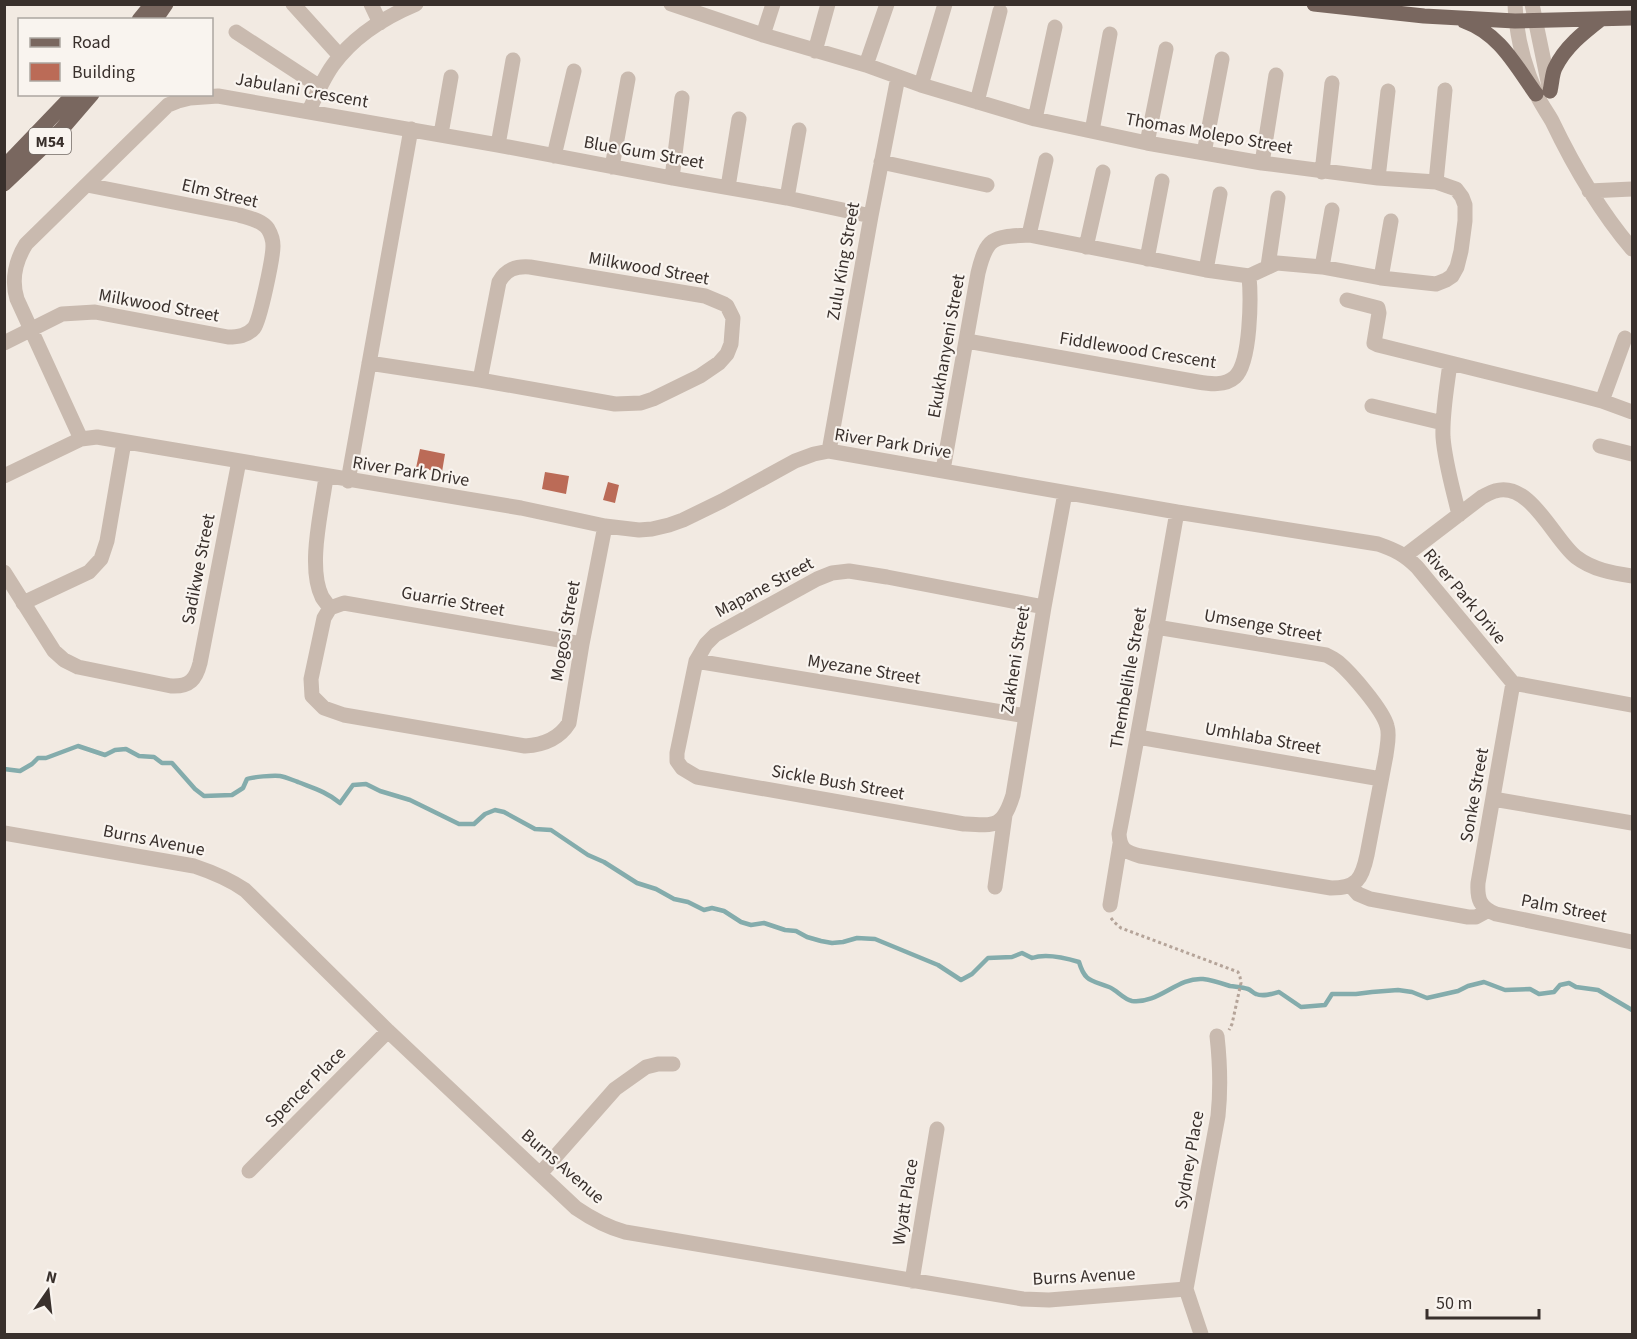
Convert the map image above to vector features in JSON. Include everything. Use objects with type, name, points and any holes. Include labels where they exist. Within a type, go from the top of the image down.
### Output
[{"type":"main road","points":[[141,18],[152,4]]},
{"type":"main road","points":[[156,18],[166,4]]},
{"type":"main road","points":[[1314,4],[1358,10],[1515,21],[1534,12],[1601,20],[1632,18]]},
{"type":"main road","points":[[1453,17],[1491,35],[1543,92],[1554,69],[1573,42],[1601,20]]},
{"type":"main road","name":"M54","points":[[4,167],[72,96]]},
{"type":"main road","name":"M54","points":[[4,184],[61,130],[90,96]]},
{"type":"street","points":[[293,4],[340,56]]},
{"type":"street","points":[[371,4],[380,22]]},
{"type":"street","points":[[309,111],[326,75],[353,43],[380,22],[416,4]]},
{"type":"street","name":"Thomas Molepo Street","points":[[671,4],[714,11],[763,35],[1035,119],[1147,143],[1262,163],[1322,172],[1436,182],[1456,189],[1462,196],[1465,205],[1465,221],[1457,267],[1452,276],[1436,284],[1381,278],[1322,267],[1277,263],[1249,276]]},
{"type":"street","points":[[763,35],[772,4]]},
{"type":"street","points":[[815,51],[828,4]]},
{"type":"street","points":[[866,65],[886,4]]},
{"type":"street","points":[[921,85],[945,4]]},
{"type":"street","points":[[1515,4],[1515,21],[1521,49],[1543,92]]},
{"type":"street","points":[[977,102],[1000,11]]},
{"type":"street","points":[[1534,12],[1543,92],[1550,118],[1566,152],[1589,191],[1632,249]]},
{"type":"street","points":[[1035,119],[1055,27]]},
{"type":"street","points":[[236,32],[320,87]]},
{"type":"street","points":[[1092,131],[1110,34]]},
{"type":"street","points":[[1147,143],[1166,49]]},
{"type":"street","points":[[1204,153],[1222,59]]},
{"type":"street","points":[[498,145],[513,60]]},
{"type":"street","points":[[554,156],[574,70]]},
{"type":"street","points":[[1262,163],[1276,75]]},
{"type":"street","points":[[441,134],[451,76]]},
{"type":"street","name":"Zulu King Street","points":[[829,451],[898,77]]},
{"type":"street","points":[[612,167],[628,79]]},
{"type":"street","points":[[1322,172],[1332,83]]},
{"type":"street","points":[[1436,182],[1445,90]]},
{"type":"street","points":[[1378,178],[1388,91]]},
{"type":"street","name":"Jabulani Crescent","points":[[81,439],[14,291],[15,270],[26,244],[168,105],[202,96],[218,96],[411,129]]},
{"type":"street","points":[[672,178],[682,98]]},
{"type":"street","points":[[729,187],[739,119]]},
{"type":"street","points":[[348,481],[411,129]]},
{"type":"street","name":"Blue Gum Street","points":[[411,129],[729,187],[871,216]]},
{"type":"street","points":[[787,198],[799,130]]},
{"type":"street","points":[[1046,160],[1029,235],[1206,270],[1249,276]]},
{"type":"street","points":[[881,162],[987,185]]},
{"type":"street","points":[[1086,247],[1103,172]]},
{"type":"street","points":[[1147,259],[1162,181]]},
{"type":"street","name":"Elm Street","points":[[87,185],[239,215],[265,225],[272,238],[273,250],[259,318],[248,333]]},
{"type":"street","points":[[1589,191],[1632,189]]},
{"type":"street","points":[[1206,270],[1220,194]]},
{"type":"street","points":[[1268,267],[1278,198]]},
{"type":"street","points":[[1322,267],[1332,210]]},
{"type":"street","points":[[1381,278],[1391,221]]},
{"type":"street","name":"Ekukhanyeni Street","points":[[943,470],[982,258],[992,241],[1001,237],[1029,235]]},
{"type":"street","name":"Milkwood Street","points":[[369,363],[615,404],[642,403],[700,376],[724,359],[731,344],[733,318],[727,306],[705,296],[530,267],[517,267],[507,272],[499,282],[480,380]]},
{"type":"street","name":"Fiddlewood Crescent","points":[[967,341],[1198,382],[1215,384],[1227,382],[1236,377],[1244,357],[1251,319],[1249,276]]},
{"type":"street","points":[[1347,300],[1378,308],[1374,343],[1378,345],[1602,401],[1632,412]]},
{"type":"street","name":"Milkwood Street","points":[[4,343],[51,318],[62,314],[86,312],[219,336],[236,337],[248,333]]},
{"type":"street","points":[[1602,401],[1625,338]]},
{"type":"street","points":[[1450,363],[1443,423],[1446,460],[1459,515]]},
{"type":"street","points":[[1371,406],[1443,423]]},
{"type":"street","name":"River Park Drive","points":[[4,476],[81,439],[97,438],[521,508],[605,526],[639,530],[669,525],[722,501],[795,461],[829,451],[1177,512],[1378,544],[1406,555],[1513,683]]},
{"type":"street","points":[[4,572],[23,603],[89,572],[101,559],[107,541],[124,442]]},
{"type":"street","points":[[1600,446],[1632,454]]},
{"type":"street","name":"Sadikwe Street","points":[[23,603],[54,651],[64,660],[78,667],[171,686],[191,681],[196,677],[200,663],[239,461]]},
{"type":"street","points":[[326,477],[315,554],[316,576],[327,613]]},
{"type":"street","points":[[1406,555],[1482,497],[1495,490],[1507,489],[1531,504],[1574,556],[1585,564],[1609,572],[1632,576]]},
{"type":"street","name":"Zakheni Street","points":[[995,887],[1005,815],[1013,795],[1065,493]]},
{"type":"street","name":"Thembelihle Street","points":[[1110,905],[1122,847],[1119,834],[1177,512]]},
{"type":"street","name":"Mogosi Street","points":[[327,613],[311,679],[312,696],[324,708],[344,715],[525,746],[537,745],[554,738],[569,723],[605,526]]},
{"type":"street","name":"Mapane Street","points":[[682,768],[677,761],[678,745],[696,661],[706,644],[714,635],[817,579],[832,573],[849,571],[1044,607]]},
{"type":"street","name":"Guarrie Street","points":[[327,613],[344,603],[354,603],[582,644]]},
{"type":"street","name":"Umsenge Street","points":[[1156,627],[1326,655],[1345,668],[1381,712],[1387,727],[1388,739],[1364,870],[1354,883]]},
{"type":"street","name":"Myezane Street","points":[[696,661],[1026,716]]},
{"type":"street","points":[[1513,683],[1632,705]]},
{"type":"street","name":"Sonke Street","points":[[1487,911],[1481,903],[1478,883],[1513,683]]},
{"type":"street","name":"Umhlaba Street","points":[[1138,737],[1381,779]]},
{"type":"street","name":"Sickle Bush Street","points":[[682,768],[697,777],[964,824],[990,825],[1000,821],[1005,815]]},
{"type":"street","points":[[1493,799],[1632,823]]},
{"type":"street","name":"Burns Avenue","points":[[4,833],[194,866],[232,881],[245,890],[388,1030],[576,1208],[588,1217],[613,1229],[1023,1299],[1049,1300],[1186,1289]]},
{"type":"street","points":[[1122,847],[1140,856],[1331,888],[1340,888],[1354,883],[1358,894],[1370,899],[1457,915],[1476,917],[1487,911]]},
{"type":"street","name":"Palm Street","points":[[1487,911],[1632,942]]},
{"type":"street","name":"Spencer Place","points":[[249,1171],[388,1030]]},
{"type":"street","name":"Sydney Place","points":[[1186,1289],[1218,1116],[1220,1066],[1216,1036]]},
{"type":"street","points":[[540,1174],[615,1089],[646,1067],[673,1064]]},
{"type":"street","name":"Wyatt Place","points":[[912,1281],[937,1129]]},
{"type":"street","points":[[1186,1289],[1201,1335]]},
{"type":"path","points":[[1110,905],[1113,922],[1121,928],[1238,972],[1241,983],[1231,1028],[1216,1036]]},
{"type":"building","points":[[420,449],[445,454],[442,472],[416,468]]},
{"type":"building","points":[[545,472],[569,476],[566,494],[542,489]]},
{"type":"building","points":[[608,482],[619,485],[615,503],[603,500]]},
{"type":"waterway","points":[[4,769],[20,771],[38,758],[46,758],[78,746],[105,755],[115,750],[126,749],[139,756],[154,757],[162,763],[172,763],[204,796],[232,795],[243,788],[247,779],[277,776],[320,791],[340,803],[353,785],[366,784],[410,800],[459,824],[474,824],[485,814],[495,810],[504,812],[535,829],[551,830],[588,855],[604,862],[637,883],[704,910],[712,908],[724,911],[741,922],[751,925],[764,923],[832,943],[857,938],[875,939],[938,965],[961,980],[972,974],[988,958],[1012,957],[1022,953],[1032,958],[1050,956],[1079,962],[1086,977],[1112,988],[1132,1001],[1151,999],[1194,979],[1246,988],[1259,995],[1279,992],[1301,1007],[1325,1005],[1332,994],[1398,990],[1427,998],[1484,982],[1505,990],[1530,989],[1539,994],[1554,992],[1560,985],[1569,983],[1576,987],[1598,990],[1632,1010]]}]
